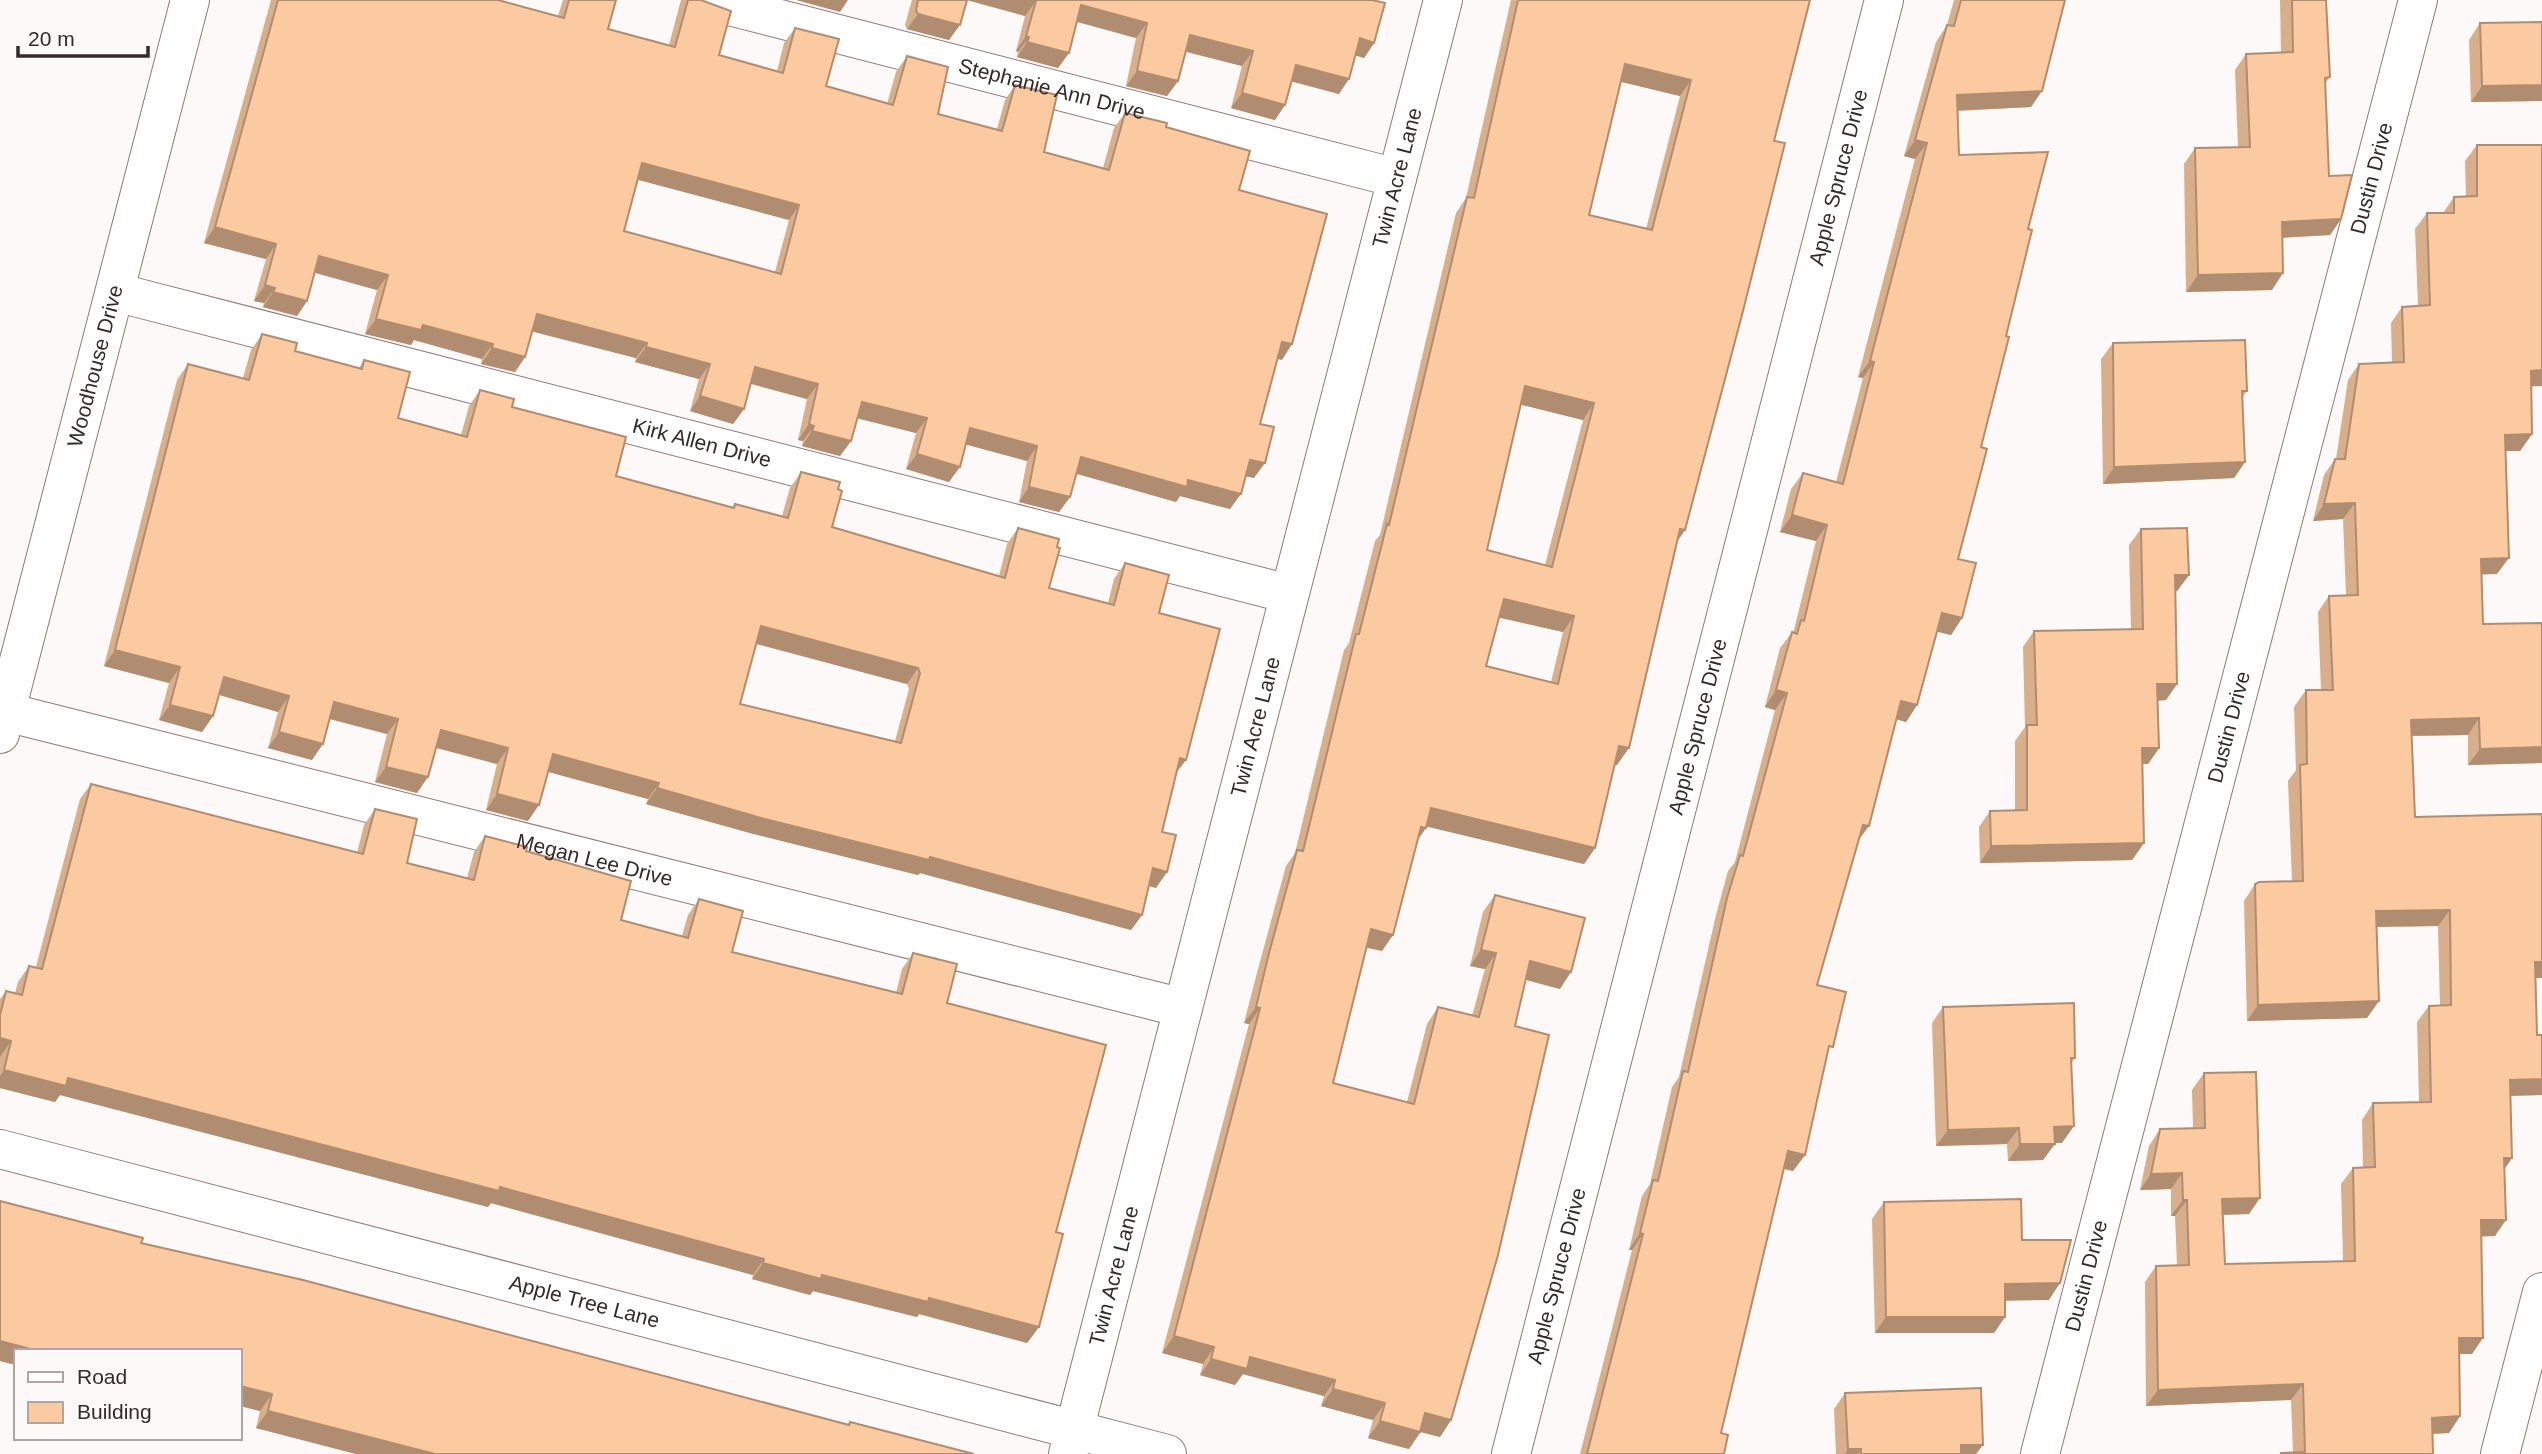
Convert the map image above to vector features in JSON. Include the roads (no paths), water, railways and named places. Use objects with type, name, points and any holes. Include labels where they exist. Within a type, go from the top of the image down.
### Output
[{"type":"street","name":"Woodhouse Drive","points":[[3,723],[190,0]]},
{"type":"street","name":"Stephanie Ann Drive","points":[[706,0],[1397,178]]},
{"type":"street","name":"Twin Acre Lane","points":[[1071,1442],[1443,0]]},
{"type":"street","name":"Apple Spruce Drive","points":[[1511,1454],[1884,0]]},
{"type":"street","name":"Dustin Drive","points":[[2040,1454],[2418,0]]},
{"type":"street","name":"Kirk Allen Drive","points":[[115,292],[1289,594]]},
{"type":"street","name":"Megan Lee Drive","points":[[3,723],[1183,1008]]},
{"type":"street","name":"Apple Tree Lane","points":[[0,1149],[1071,1442],[1167,1454]]},
{"type":"street","points":[[2500,1454],[2542,1292]]}]
